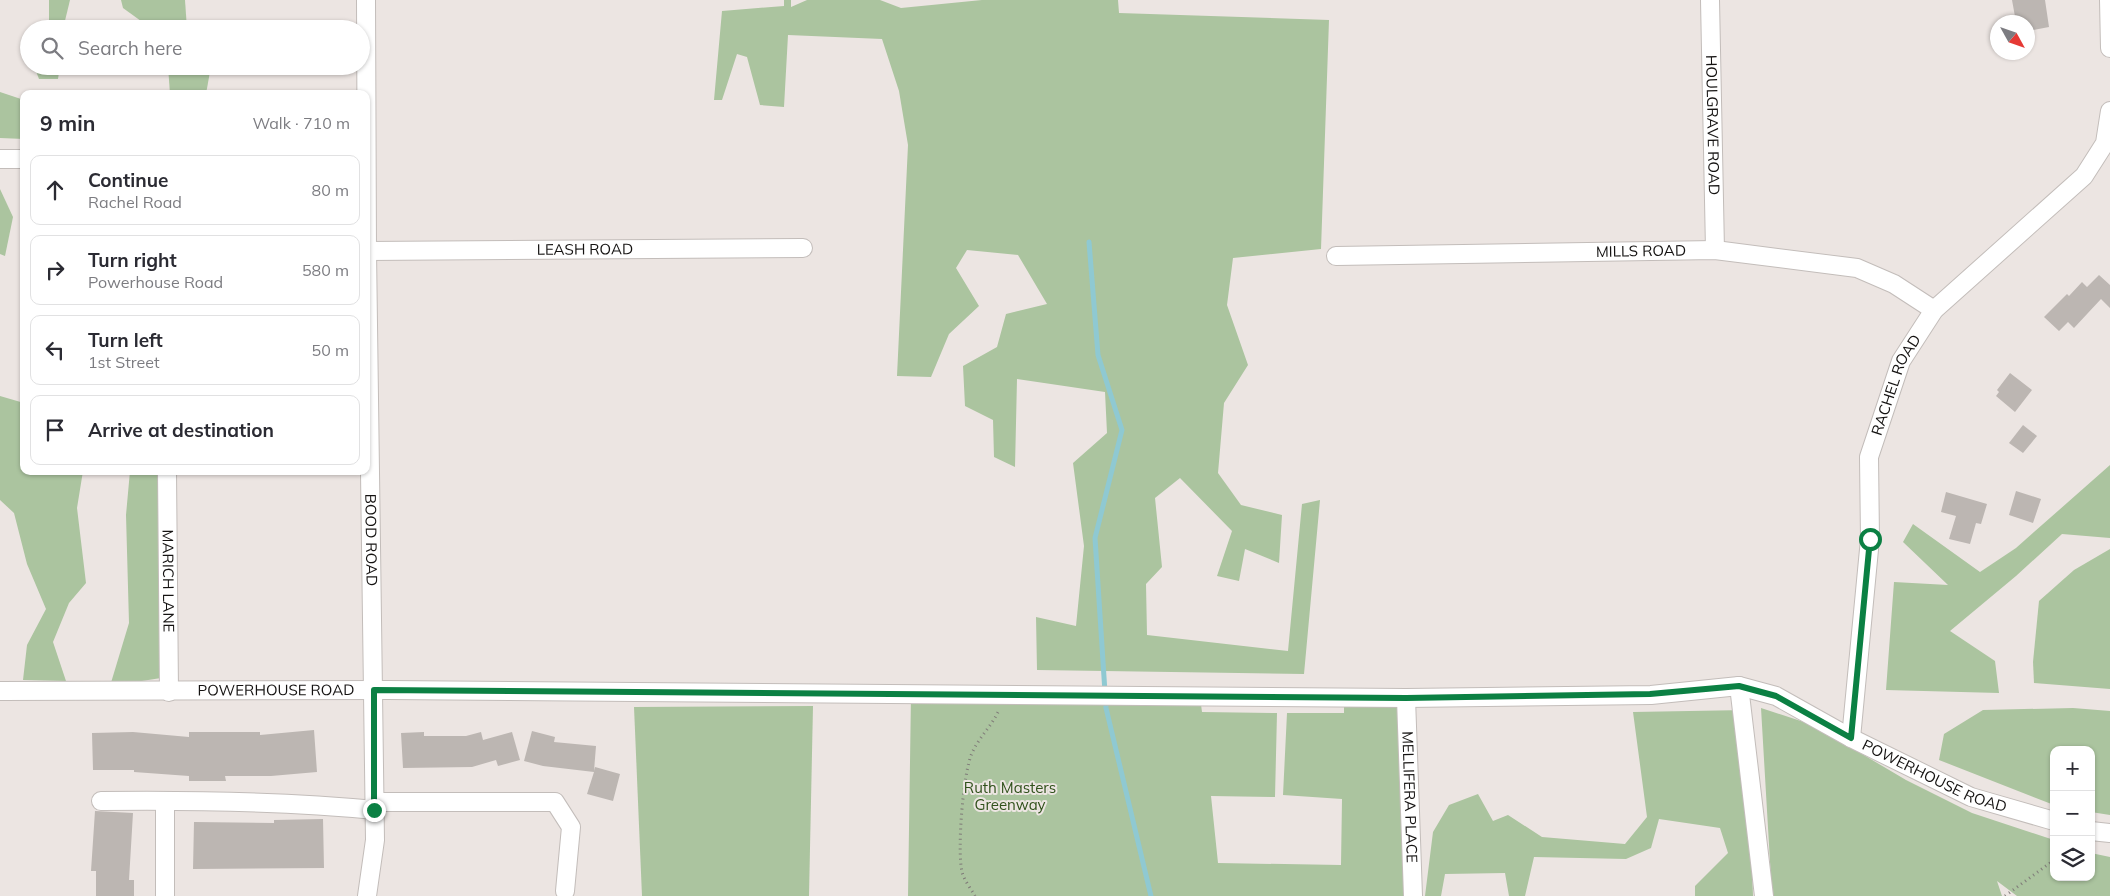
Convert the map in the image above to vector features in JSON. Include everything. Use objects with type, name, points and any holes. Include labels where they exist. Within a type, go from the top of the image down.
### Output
[{"type":"street","name":"BOOD ROAD","points":[[366,0],[366,20]]},
{"type":"street","name":"HOULGRAVE ROAD","points":[[1710,0],[1715,250]]},
{"type":"street","points":[[2109,0],[2110,48]]},
{"type":"street","name":"BOOD ROAD","points":[[366,75],[366,90]]},
{"type":"street","name":"RACHEL ROAD","points":[[1851,738],[1870,539],[1869,458],[1901,361],[1934,310],[2084,176],[2105,142],[2110,111]]},
{"type":"street","points":[[0,159],[20,159]]},
{"type":"street","name":"LEASH ROAD","points":[[370,251],[803,248]]},
{"type":"street","name":"MILLS ROAD","points":[[1336,256],[1715,250],[1856,268],[1894,284],[1934,310]]},
{"type":"street","name":"BOOD ROAD","points":[[367,896],[375,840],[370,439]]},
{"type":"street","name":"MARICH LANE","points":[[167,475],[169,692]]},
{"type":"street","points":[[1739,686],[1764,896]]},
{"type":"street","name":"POWERHOUSE ROAD","points":[[0,691],[374,690],[1406,698],[1650,694],[1739,686],[1776,696],[1851,738],[1971,797],[2050,819]]},
{"type":"street","name":"MELLIFERA PLACE","points":[[1406,698],[1413,896]]},
{"type":"street","points":[[165,801],[165,896]]},
{"type":"street","points":[[101,802],[165,801],[374,806],[556,802],[571,827],[565,891]]},
{"type":"street","points":[[2095,831],[2110,833]]},
{"type":"path","points":[[975,896],[962,873],[959,832],[969,764],[971,755],[981,736],[995,719],[1005,696]]},
{"type":"path","points":[[2005,896],[2050,863]]},
{"type":"green space","points":[[49,0],[70,0],[65,20],[49,20]]},
{"type":"green space","points":[[121,0],[185,0],[186,20],[140,20],[123,8]]},
{"type":"green space","points":[[784,0],[791,0],[791,7],[807,0],[880,0],[901,8],[982,0],[1118,0],[1119,13],[1329,20],[1321,249],[1233,258],[1227,305],[1248,365],[1224,403],[1218,473],[1241,505],[1282,515],[1279,563],[1245,549],[1239,581],[1217,576],[1232,531],[1180,478],[1155,498],[1162,567],[1146,584],[1147,635],[1288,651],[1302,504],[1320,500],[1304,674],[1037,670],[1036,617],[1076,626],[1084,546],[1073,463],[1107,433],[1105,392],[1017,379],[1015,467],[994,457],[993,420],[965,406],[963,366],[997,347],[1006,314],[1047,304],[1018,255],[967,250],[956,268],[979,306],[949,334],[931,377],[897,376],[908,145],[899,91],[882,39],[788,35],[784,107],[760,105],[747,57],[737,54],[722,100],[714,100],[722,11],[784,6]]},
{"type":"green space","points":[[37,75],[59,75],[58,79],[39,79]]},
{"type":"green space","points":[[169,75],[209,75],[207,90],[170,90]]},
{"type":"green space","points":[[0,92],[20,99],[20,139],[0,138]]},
{"type":"green space","points":[[0,189],[13,217],[5,256],[0,254]]},
{"type":"green space","points":[[0,396],[20,402],[20,475],[82,475],[77,508],[86,583],[69,603],[53,642],[66,681],[23,680],[27,645],[46,609],[27,564],[14,513],[0,500]]},
{"type":"green space","points":[[2110,465],[2110,538],[2062,534],[2016,576],[1950,631],[1995,661],[1999,693],[1886,690],[1894,582],[1948,585],[1903,542],[1913,524],[1980,572],[2016,548]]},
{"type":"green space","points":[[130,475],[165,475],[161,678],[110,686],[129,623],[126,515]]},
{"type":"green space","points":[[2110,549],[2110,689],[2034,683],[2033,662],[2039,601],[2074,570]]},
{"type":"green space","name":"Ruth Masters Greenway","points":[[911,695],[1200,697],[1202,712],[1277,713],[1275,797],[1211,796],[1218,863],[1341,865],[1342,799],[1283,795],[1287,713],[1344,713],[1344,698],[1406,698],[1413,896],[908,896]]},
{"type":"green space","points":[[813,706],[809,896],[642,896],[634,707]]},
{"type":"green space","points":[[1761,708],[1813,725],[1906,780],[1972,813],[2050,839],[2050,881],[2095,881],[2095,854],[2110,857],[2110,896],[2017,896],[1997,881],[2002,896],[1772,896]]},
{"type":"green space","points":[[2073,708],[2110,711],[2110,815],[2095,813],[2095,746],[2050,746],[2050,803],[1939,760],[1944,734],[1983,710]]},
{"type":"green space","points":[[1746,710],[1753,896],[1695,896],[1695,886],[1728,853],[1720,828],[1659,819],[1651,848],[1626,859],[1534,857],[1525,896],[1509,896],[1505,873],[1445,874],[1441,896],[1425,896],[1433,832],[1449,805],[1478,794],[1493,821],[1508,815],[1542,837],[1625,844],[1647,817],[1633,712]]},
{"type":"building","points":[[2012,0],[2045,0],[2049,27],[2035,30],[2035,15],[2015,15]]},
{"type":"building","points":[[2099,275],[2110,285],[2110,308],[2101,299],[2074,328],[2068,322],[2059,331],[2044,317],[2082,282],[2087,287]]},
{"type":"building","points":[[2010,373],[2032,390],[2015,412],[1996,396],[1999,392],[1997,390]]},
{"type":"building","points":[[2023,425],[2037,436],[2023,453],[2009,443]]},
{"type":"building","points":[[2016,491],[2041,499],[2033,523],[2009,515]]},
{"type":"building","points":[[1946,492],[1987,504],[1981,524],[1976,523],[1970,544],[1949,539],[1956,516],[1941,512]]},
{"type":"building","points":[[314,730],[317,772],[271,776],[225,776],[226,781],[189,781],[189,776],[134,772],[134,770],[93,770],[92,733],[133,732],[189,737],[189,732],[260,732],[260,735]]},
{"type":"building","points":[[532,731],[555,737],[554,742],[596,746],[594,771],[595,767],[620,774],[613,801],[587,794],[594,772],[543,766],[524,761]]},
{"type":"building","points":[[424,732],[424,736],[466,736],[481,732],[483,740],[512,732],[520,760],[498,766],[496,760],[472,767],[403,768],[401,733]]},
{"type":"building","points":[[95,811],[133,813],[129,880],[134,880],[134,896],[96,896],[96,871],[91,871]]},
{"type":"building","points":[[323,819],[324,868],[193,869],[194,822],[274,823],[274,820]]},
{"type":"waterway","points":[[1089,242],[1098,355],[1122,430],[1095,538],[1106,708],[1151,896]]},
{"type":"route","points":[[374,810],[374,690],[1406,698],[1650,694],[1739,686],[1776,696],[1851,738],[1870,539]]}]
